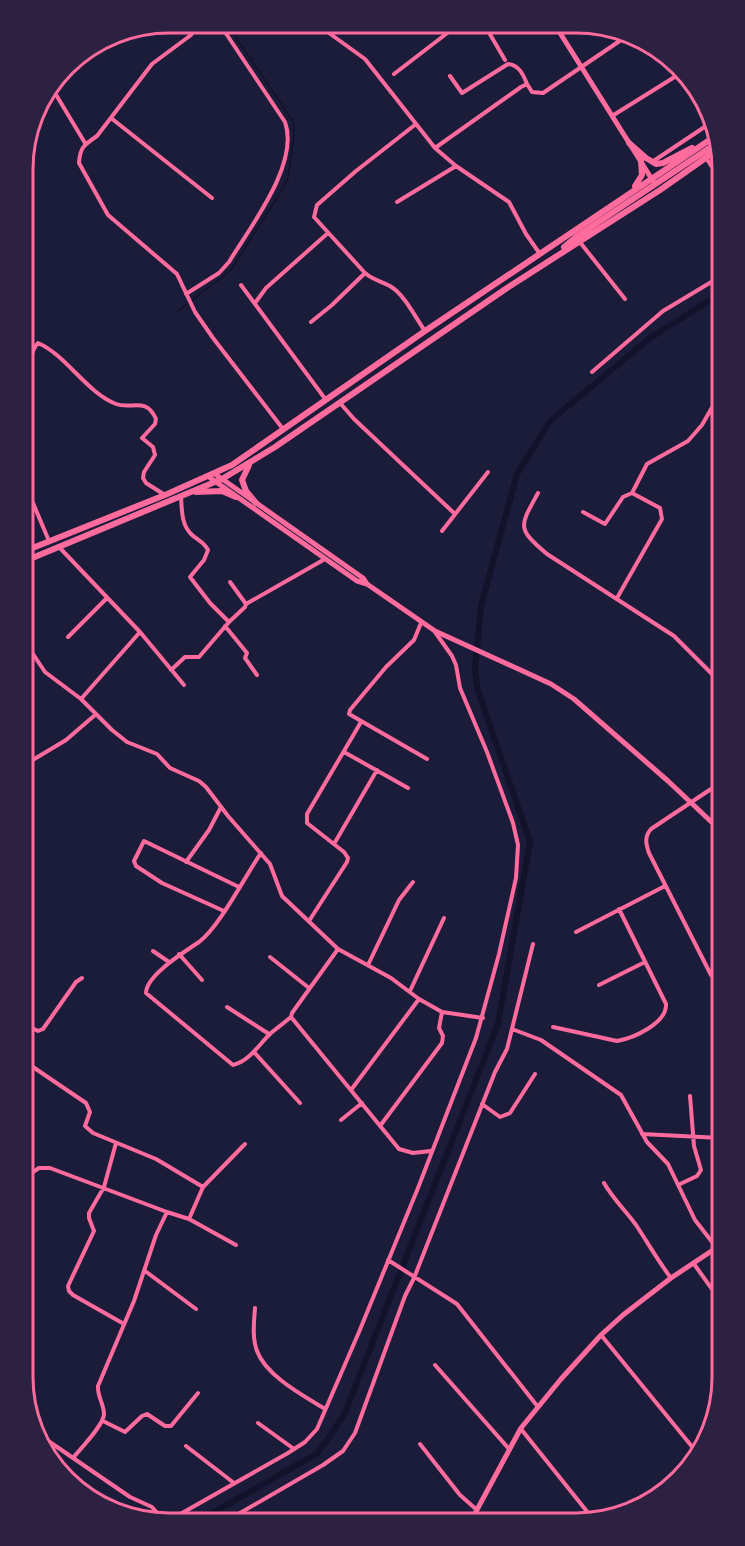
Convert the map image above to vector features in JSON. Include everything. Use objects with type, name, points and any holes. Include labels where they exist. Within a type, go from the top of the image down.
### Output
[{"type":"main road","points":[[560,33],[653,182]]},
{"type":"main road","points":[[629,143],[651,163],[663,163],[708,140]]},
{"type":"main road","points":[[545,263],[576,237],[708,140]]},
{"type":"main road","points":[[33,548],[212,475],[252,452],[425,331],[626,196],[710,147]]},
{"type":"main road","points":[[33,558],[219,481],[251,462],[545,263],[660,190],[711,154]]},
{"type":"main road","points":[[626,196],[642,178],[641,161]]},
{"type":"main road","points":[[251,462],[242,480],[256,503]]},
{"type":"main road","points":[[212,475],[236,497],[422,623],[452,640],[550,684],[574,699],[712,822]]},
{"type":"main road","points":[[219,481],[256,503],[363,578],[367,584]]},
{"type":"main road","points":[[194,491],[222,491],[236,497]]},
{"type":"main road","points":[[475,1513],[520,1428],[601,1335],[646,1296],[712,1249]]},
{"type":"street","points":[[192,33],[152,64],[97,136],[85,144],[79,163],[108,215],[177,274],[195,312],[284,430]]},
{"type":"street","points":[[187,295],[219,273],[229,262],[281,177],[289,142],[289,132],[285,122],[226,33]]},
{"type":"street","points":[[329,33],[365,59],[435,148],[456,166],[509,202],[540,254]]},
{"type":"street","points":[[394,74],[447,33]]},
{"type":"street","points":[[489,33],[505,60]]},
{"type":"street","points":[[450,76],[462,93],[508,64],[518,68],[532,92],[541,94],[620,40]]},
{"type":"street","points":[[612,116],[675,77]]},
{"type":"street","points":[[435,148],[527,84]]},
{"type":"street","points":[[55,94],[85,144]]},
{"type":"street","points":[[111,118],[212,198]]},
{"type":"street","points":[[416,124],[356,171],[317,206],[314,217],[365,273],[373,280],[390,286],[399,294],[425,331]]},
{"type":"street","points":[[651,163],[705,127]]},
{"type":"street","points":[[706,158],[712,167]]},
{"type":"street","points":[[397,202],[456,166]]},
{"type":"street","points":[[255,303],[266,288],[328,233]]},
{"type":"street","points":[[579,241],[625,299]]},
{"type":"street","points":[[311,322],[332,306],[365,273]]},
{"type":"street","points":[[592,372],[663,311],[712,282]]},
{"type":"street","points":[[241,285],[326,400]]},
{"type":"street","points":[[33,349],[38,344],[43,345],[109,400],[123,406],[142,405],[148,409],[156,419],[155,424],[142,438],[153,447],[155,455],[144,472],[143,478],[146,483],[165,495]]},
{"type":"street","points":[[340,402],[354,419],[455,514]]},
{"type":"street","points":[[583,512],[605,524],[620,500],[632,493],[647,464],[688,441],[702,425],[712,408]]},
{"type":"street","points":[[442,531],[488,472]]},
{"type":"street","points":[[538,492],[523,520],[527,535],[547,554],[674,636],[712,673]]},
{"type":"street","points":[[617,598],[663,515],[658,507],[632,493]]},
{"type":"street","points":[[181,497],[185,525],[208,550],[204,560],[190,577],[210,603],[229,622]]},
{"type":"street","points":[[33,503],[49,542]]},
{"type":"street","points":[[58,548],[140,632],[184,685]]},
{"type":"street","points":[[171,670],[185,657],[198,657],[225,626],[244,610],[246,604],[326,559]]},
{"type":"street","points":[[230,582],[246,604]]},
{"type":"street","points":[[68,637],[107,598]]},
{"type":"street","points":[[422,623],[414,640],[386,667],[349,714],[427,759]]},
{"type":"street","points":[[225,626],[247,653],[245,658],[257,675]]},
{"type":"street","points":[[185,1513],[294,1449],[316,1429],[389,1261],[483,1018],[513,892],[518,845],[513,823],[491,762],[460,688],[456,665],[435,631]]},
{"type":"street","points":[[81,699],[140,632]]},
{"type":"street","points":[[33,654],[45,672],[81,699],[95,715],[127,742],[157,754],[170,768],[206,787],[270,864],[282,896],[338,949],[368,965],[442,1012],[483,1018]]},
{"type":"street","points":[[33,760],[66,740],[95,715]]},
{"type":"street","points":[[309,921],[348,862],[348,858],[344,852],[310,826],[306,819],[311,806],[361,722]]},
{"type":"street","points":[[344,752],[408,788]]},
{"type":"street","points":[[334,844],[377,770]]},
{"type":"street","points":[[712,789],[648,833],[645,842],[712,976]]},
{"type":"street","points":[[186,862],[209,830],[221,807]]},
{"type":"street","points":[[224,911],[162,883],[136,866],[134,861],[144,841],[238,887]]},
{"type":"street","points":[[261,853],[224,911],[200,941],[169,962],[146,988],[149,996],[228,1063],[238,1064],[254,1053],[291,1017],[338,949]]},
{"type":"street","points":[[368,965],[399,900],[413,882]]},
{"type":"street","points":[[576,932],[665,886]]},
{"type":"street","points":[[553,1027],[617,1041],[624,1040],[659,1022],[664,1016],[666,1004],[619,909]]},
{"type":"street","points":[[410,991],[444,918]]},
{"type":"street","points":[[243,1512],[324,1465],[343,1451],[355,1433],[401,1306],[495,1072],[507,1049],[533,944]]},
{"type":"street","points":[[153,951],[169,962]]},
{"type":"street","points":[[180,954],[202,980]]},
{"type":"street","points":[[270,957],[309,988]]},
{"type":"street","points":[[599,985],[645,962]]},
{"type":"street","points":[[33,1028],[38,1031],[43,1029],[76,982],[82,978]]},
{"type":"street","points":[[351,1090],[419,999]]},
{"type":"street","points":[[227,1007],[270,1035]]},
{"type":"street","points":[[380,1126],[442,1043],[443,1036],[439,1028],[442,1012]]},
{"type":"street","points":[[291,1017],[399,1149],[413,1153],[431,1151]]},
{"type":"street","points":[[512,1029],[541,1040],[616,1090],[625,1100],[641,1134],[652,1149],[668,1164],[695,1220],[712,1238]]},
{"type":"street","points":[[254,1053],[300,1103]]},
{"type":"street","points":[[33,1067],[86,1103],[90,1112],[85,1126],[88,1130],[156,1158],[203,1187]]},
{"type":"street","points":[[482,1104],[500,1117],[510,1113],[535,1074]]},
{"type":"street","points":[[678,1185],[697,1176],[701,1170],[693,1136],[690,1096]]},
{"type":"street","points":[[341,1120],[362,1103]]},
{"type":"street","points":[[641,1134],[712,1137]]},
{"type":"street","points":[[116,1143],[104,1187],[89,1213],[94,1231],[68,1286],[73,1295],[124,1324]]},
{"type":"street","points":[[189,1219],[203,1187],[245,1144]]},
{"type":"street","points":[[33,1172],[39,1168],[50,1168],[104,1187],[189,1219],[236,1245]]},
{"type":"street","points":[[604,1183],[610,1194],[636,1225],[671,1278]]},
{"type":"street","points":[[73,1458],[103,1421],[104,1412],[98,1386],[145,1271],[156,1235],[168,1212]]},
{"type":"street","points":[[389,1261],[444,1295],[460,1308],[538,1407]]},
{"type":"street","points":[[694,1264],[712,1290]]},
{"type":"street","points":[[145,1271],[196,1309]]},
{"type":"street","points":[[255,1308],[254,1338],[256,1350],[261,1359],[284,1382],[325,1409]]},
{"type":"street","points":[[601,1335],[692,1447]]},
{"type":"street","points":[[435,1365],[509,1449]]},
{"type":"street","points":[[103,1421],[125,1432],[147,1414],[165,1426],[171,1426],[198,1393]]},
{"type":"street","points":[[258,1423],[294,1449]]},
{"type":"street","points":[[520,1428],[588,1512]]},
{"type":"street","points":[[50,1442],[130,1497],[152,1507],[157,1512]]},
{"type":"street","points":[[420,1444],[456,1490],[477,1510]]},
{"type":"street","points":[[186,1446],[234,1483]]},
{"type":"waterway","points":[[178,311],[231,270],[288,178],[294,136],[293,121],[233,33]]},
{"type":"waterway","points":[[212,1513],[318,1453],[344,1415],[498,1024],[530,842],[477,688],[475,668],[481,606],[517,474],[550,421],[650,338],[712,299]]}]
